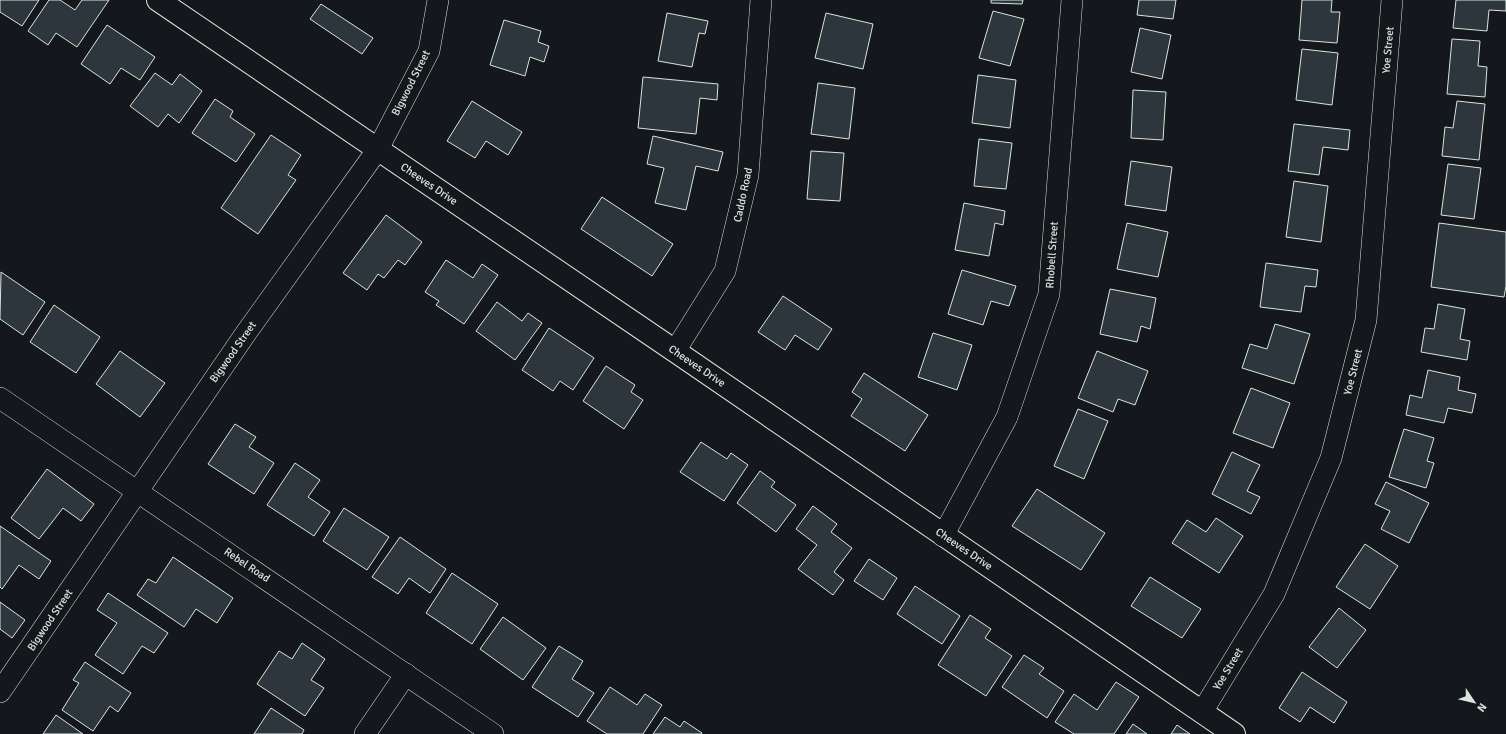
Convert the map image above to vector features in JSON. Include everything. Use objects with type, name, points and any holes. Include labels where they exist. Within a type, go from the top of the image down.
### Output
[{"type":"street","name":"Cheeves Drive","points":[[158,0],[1234,734]]},
{"type":"street","name":"Bigwood Street","points":[[0,692],[246,332],[378,149],[429,51],[438,0]]},
{"type":"street","name":"Caddo Road","points":[[675,352],[725,271],[748,174],[761,0]]},
{"type":"street","name":"Rhobell Street","points":[[944,536],[1008,417],[1049,294],[1072,0]]},
{"type":"street","name":"Yoe Street","points":[[1202,712],[1274,594],[1332,458],[1366,320],[1392,0]]},
{"type":"street","name":"Rebel Road","points":[[0,398],[493,734]]},
{"type":"street","points":[[365,734],[406,674]]},
{"type":"building","points":[[0,0],[39,0],[22,26],[0,12]]},
{"type":"building","points":[[49,0],[60,0],[75,10],[82,0],[109,0],[77,47],[56,33],[48,45],[28,31]]},
{"type":"building","points":[[991,0],[1023,0],[1022,4],[991,3]]},
{"type":"building","points":[[1139,0],[1176,0],[1173,19],[1137,15]]},
{"type":"building","points":[[1302,0],[1332,0],[1331,12],[1340,12],[1337,43],[1299,40]]},
{"type":"building","points":[[1456,0],[1506,0],[1506,11],[1489,10],[1487,31],[1453,28]]},
{"type":"building","points":[[321,4],[373,38],[362,54],[310,19]]},
{"type":"building","points":[[993,11],[1024,19],[1010,66],[979,58]]},
{"type":"building","points":[[667,13],[708,21],[705,34],[699,33],[692,67],[658,61]]},
{"type":"building","points":[[826,13],[873,24],[863,69],[815,58]]},
{"type":"building","points":[[504,20],[541,31],[538,42],[549,46],[544,62],[530,57],[525,76],[490,65]]},
{"type":"building","points":[[107,25],[155,57],[140,80],[121,68],[110,84],[81,64]]},
{"type":"building","points":[[1140,28],[1171,35],[1162,79],[1131,72]]},
{"type":"building","points":[[1452,39],[1480,41],[1478,66],[1487,67],[1485,97],[1447,94]]},
{"type":"building","points":[[1302,49],[1338,53],[1332,105],[1296,100]]},
{"type":"building","points":[[155,73],[172,85],[180,74],[202,91],[179,123],[168,114],[158,127],[130,106]]},
{"type":"building","points":[[978,75],[1016,80],[1010,128],[972,123]]},
{"type":"building","points":[[643,77],[718,84],[717,100],[700,98],[696,134],[638,128]]},
{"type":"building","points":[[818,83],[855,88],[849,139],[811,134]]},
{"type":"building","points":[[1133,90],[1166,92],[1163,140],[1131,138]]},
{"type":"building","points":[[215,99],[233,111],[230,117],[255,134],[236,162],[192,133]]},
{"type":"building","points":[[472,101],[522,132],[508,155],[486,141],[475,158],[447,141]]},
{"type":"building","points":[[1457,101],[1485,104],[1479,160],[1442,156],[1445,127],[1453,128]]},
{"type":"building","points":[[1294,124],[1350,130],[1348,150],[1323,147],[1319,175],[1288,171]]},
{"type":"building","points":[[271,135],[301,155],[288,175],[296,180],[258,234],[221,208]]},
{"type":"building","points":[[653,136],[723,152],[718,171],[696,166],[686,210],[655,203],[664,168],[647,164]]},
{"type":"building","points":[[979,139],[1012,143],[1006,189],[974,186]]},
{"type":"building","points":[[811,151],[844,153],[840,201],[807,199]]},
{"type":"building","points":[[1131,161],[1172,167],[1166,211],[1125,205]]},
{"type":"building","points":[[1448,164],[1481,168],[1474,219],[1441,215]]},
{"type":"building","points":[[1294,181],[1328,186],[1321,242],[1286,237]]},
{"type":"building","points":[[602,197],[673,244],[652,276],[581,229]]},
{"type":"building","points":[[964,203],[1005,211],[1003,225],[995,223],[989,256],[955,250]]},
{"type":"building","points":[[386,215],[422,242],[405,265],[398,260],[384,278],[378,274],[367,290],[343,273]]},
{"type":"building","points":[[1127,223],[1168,232],[1158,277],[1117,269]]},
{"type":"building","points":[[1439,223],[1506,232],[1506,286],[1504,297],[1431,287]]},
{"type":"building","points":[[446,260],[473,278],[482,264],[498,275],[464,324],[436,305],[439,301],[425,292]]},
{"type":"building","points":[[1266,263],[1318,270],[1316,287],[1305,286],[1301,312],[1260,307]]},
{"type":"building","points":[[962,270],[1016,286],[1009,306],[991,301],[983,325],[948,314]]},
{"type":"building","points":[[1,272],[45,302],[23,335],[0,319]]},
{"type":"building","points":[[1110,289],[1156,298],[1150,329],[1141,326],[1137,342],[1100,334]]},
{"type":"building","points":[[783,296],[832,329],[818,350],[795,335],[785,350],[758,332]]},
{"type":"building","points":[[497,302],[522,321],[528,313],[542,323],[515,360],[476,331]]},
{"type":"building","points":[[1438,304],[1465,309],[1460,339],[1470,341],[1467,360],[1421,352],[1425,328],[1434,329]]},
{"type":"building","points":[[54,305],[100,337],[76,373],[30,342]]},
{"type":"building","points":[[1275,324],[1310,334],[1294,384],[1242,368],[1250,344],[1267,349]]},
{"type":"building","points":[[549,328],[594,358],[573,390],[560,381],[553,391],[522,370]]},
{"type":"building","points":[[933,333],[972,345],[957,390],[918,377]]},
{"type":"building","points":[[120,351],[165,383],[140,417],[96,384]]},
{"type":"building","points":[[1097,351],[1148,371],[1135,405],[1118,399],[1113,412],[1078,398]]},
{"type":"building","points":[[606,366],[635,385],[631,392],[643,400],[624,429],[583,401]]},
{"type":"building","points":[[1428,370],[1460,377],[1458,390],[1476,394],[1472,413],[1448,408],[1444,423],[1406,415],[1410,395],[1422,398]]},
{"type":"building","points":[[864,373],[928,415],[905,451],[851,416],[862,399],[852,392]]},
{"type":"building","points":[[1251,388],[1290,403],[1273,448],[1233,433]]},
{"type":"building","points":[[1078,409],[1108,421],[1084,479],[1054,466]]},
{"type":"building","points":[[235,424],[256,437],[249,447],[274,463],[254,494],[208,464]]},
{"type":"building","points":[[1404,429],[1434,438],[1427,461],[1434,463],[1426,488],[1389,477]]},
{"type":"building","points":[[701,442],[727,459],[731,453],[748,465],[724,501],[680,472]]},
{"type":"building","points":[[1232,452],[1260,465],[1247,491],[1260,497],[1251,514],[1212,494]]},
{"type":"building","points":[[295,463],[320,480],[308,497],[330,512],[314,536],[267,505]]},
{"type":"building","points":[[47,469],[94,504],[81,521],[63,508],[39,539],[11,518]]},
{"type":"building","points":[[760,471],[775,482],[771,487],[796,505],[776,532],[737,503]]},
{"type":"building","points":[[1386,482],[1429,503],[1409,543],[1381,529],[1390,511],[1375,504]]},
{"type":"building","points":[[1037,489],[1105,533],[1081,570],[1012,526]]},
{"type":"building","points":[[813,506],[837,524],[831,532],[852,548],[834,572],[844,580],[833,595],[798,569],[817,545],[796,529]]},
{"type":"building","points":[[344,508],[389,537],[367,570],[323,541]]},
{"type":"building","points":[[1216,518],[1243,536],[1219,573],[1172,543],[1187,520],[1206,532]]},
{"type":"building","points":[[0,526],[51,561],[39,579],[19,565],[2,589],[0,587]]},
{"type":"building","points":[[400,537],[446,569],[430,593],[409,578],[398,594],[372,577]]},
{"type":"building","points":[[1365,544],[1398,566],[1370,609],[1336,587]]},
{"type":"building","points":[[173,557],[233,598],[217,623],[196,609],[184,627],[137,595],[148,579],[156,583]]},
{"type":"building","points":[[869,559],[897,578],[883,600],[854,581]]},
{"type":"building","points":[[452,573],[498,604],[472,644],[426,613]]},
{"type":"building","points":[[1150,577],[1201,609],[1182,638],[1131,606]]},
{"type":"building","points":[[915,586],[960,616],[942,644],[897,614]]},
{"type":"building","points":[[108,593],[168,633],[154,653],[142,646],[123,674],[95,655],[117,623],[97,610]]},
{"type":"building","points":[[0,602],[25,620],[12,638],[0,629]]},
{"type":"building","points":[[1339,608],[1366,630],[1337,668],[1309,647]]},
{"type":"building","points":[[970,615],[991,629],[985,638],[1012,656],[986,696],[938,665]]},
{"type":"building","points":[[503,617],[546,648],[523,680],[480,649]]},
{"type":"building","points":[[302,643],[325,659],[311,680],[324,688],[305,716],[257,684],[279,651],[292,659]]},
{"type":"building","points":[[559,646],[583,661],[572,679],[594,693],[578,717],[532,687]]},
{"type":"building","points":[[1024,655],[1044,668],[1039,674],[1064,691],[1047,718],[1002,687]]},
{"type":"building","points":[[85,662],[131,693],[118,712],[110,706],[93,731],[62,710],[79,683],[73,680]]},
{"type":"building","points":[[1302,672],[1347,702],[1334,723],[1310,707],[1300,722],[1279,708]]},
{"type":"building","points":[[1116,682],[1139,697],[1114,734],[1074,734],[1055,722],[1074,694],[1097,710]]},
{"type":"building","points":[[610,687],[637,705],[645,694],[662,705],[643,734],[607,734],[587,721]]},
{"type":"building","points":[[271,708],[304,730],[302,734],[254,734]]},
{"type":"building","points":[[56,715],[83,734],[43,734]]},
{"type":"building","points":[[665,717],[680,727],[684,721],[702,733],[653,734]]},
{"type":"building","points":[[1133,724],[1147,734],[1126,734]]},
{"type":"building","points":[[1177,725],[1190,734],[1171,734]]}]
